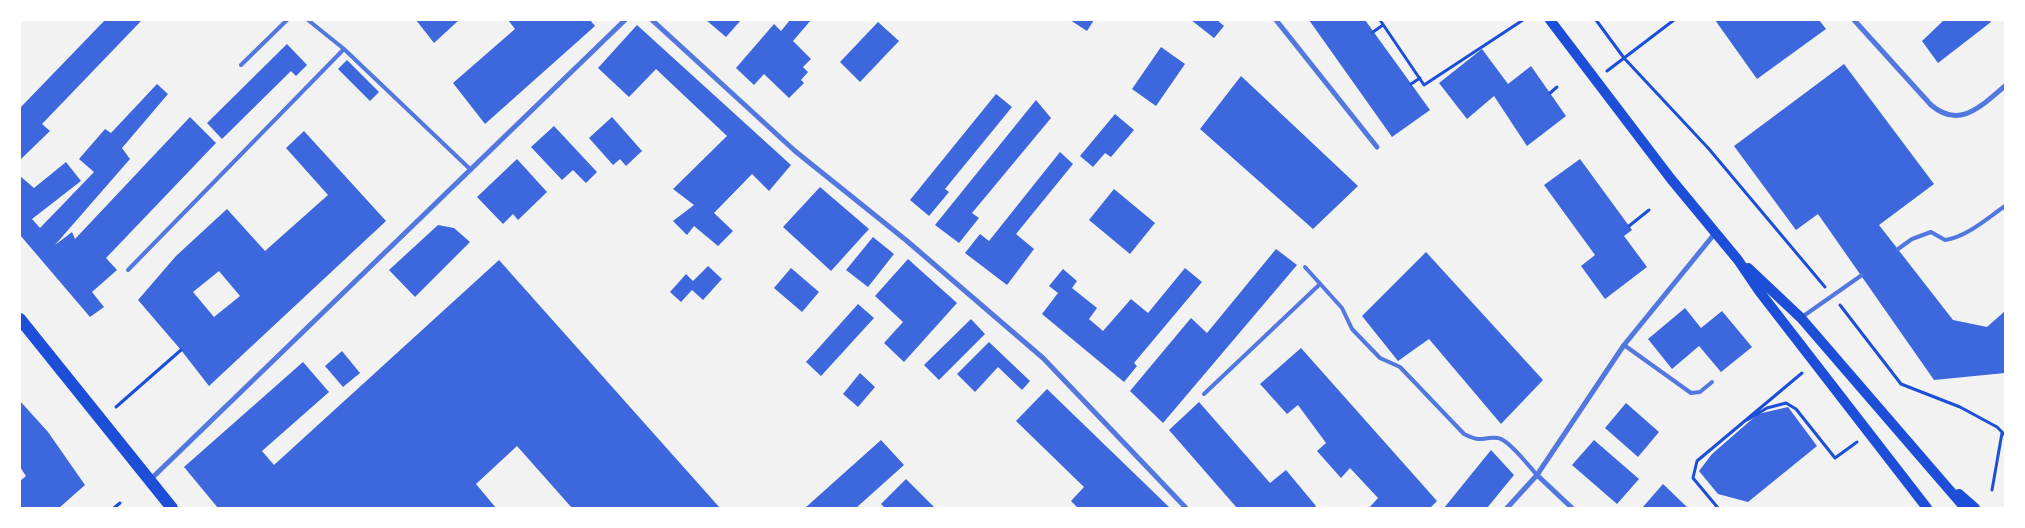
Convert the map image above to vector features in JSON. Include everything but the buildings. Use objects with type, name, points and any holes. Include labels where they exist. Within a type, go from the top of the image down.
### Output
[{"type":"main road","points":[[1550,20],[1597,79],[1671,179],[1738,260],[1814,364],[1927,508]]},
{"type":"main road","points":[[1738,260],[1801,318],[1964,508]]},
{"type":"main road","points":[[20,319],[152,479],[172,508]]},
{"type":"main road","points":[[1937,475],[1976,508]]},
{"type":"street","points":[[152,479],[625,20]]},
{"type":"street","points":[[652,20],[795,151],[907,241],[1044,358],[1186,508]]},
{"type":"street","points":[[1276,20],[1378,147]]},
{"type":"street","points":[[1854,20],[1931,105],[1945,115],[1964,115],[1972,112],[2005,86]]},
{"type":"street","points":[[1507,508],[1537,475],[1624,345],[1716,232]]},
{"type":"street","points":[[1537,475],[1572,508]]},
{"type":"lane","points":[[241,65],[287,20]]},
{"type":"lane","points":[[308,20],[344,50],[471,170]]},
{"type":"lane","points":[[128,270],[344,50]]},
{"type":"lane","points":[[1898,249],[1912,239],[1931,232],[1945,240],[1954,239],[1966,234],[2005,206]]},
{"type":"lane","points":[[1305,267],[1342,308],[1352,329],[1380,358],[1400,367],[1464,434],[1475,440],[1488,440],[1495,437],[1504,439],[1537,475]]},
{"type":"lane","points":[[1801,318],[1862,275]]},
{"type":"lane","points":[[1204,394],[1320,284]]},
{"type":"lane","points":[[1624,345],[1691,392],[1700,392],[1712,382]]},
{"type":"path","points":[[1380,20],[1424,85],[1459,64],[1523,20]]},
{"type":"path","points":[[1596,20],[1624,58],[1709,149],[1833,296],[1901,384],[1960,407],[1997,427],[2004,434],[1992,490]]},
{"type":"path","points":[[1597,79],[1674,20]]},
{"type":"path","points":[[1374,32],[1383,25]]},
{"type":"path","points":[[1411,84],[1420,78]]},
{"type":"path","points":[[1550,92],[1557,87]]},
{"type":"path","points":[[1629,226],[1649,210]]},
{"type":"path","points":[[116,407],[181,350]]},
{"type":"path","points":[[1718,508],[1693,478],[1697,461],[1814,364]]},
{"type":"path","points":[[1736,427],[1767,408],[1786,403],[1796,409],[1835,458],[1857,442]]},
{"type":"path","points":[[114,508],[120,503]]}]
